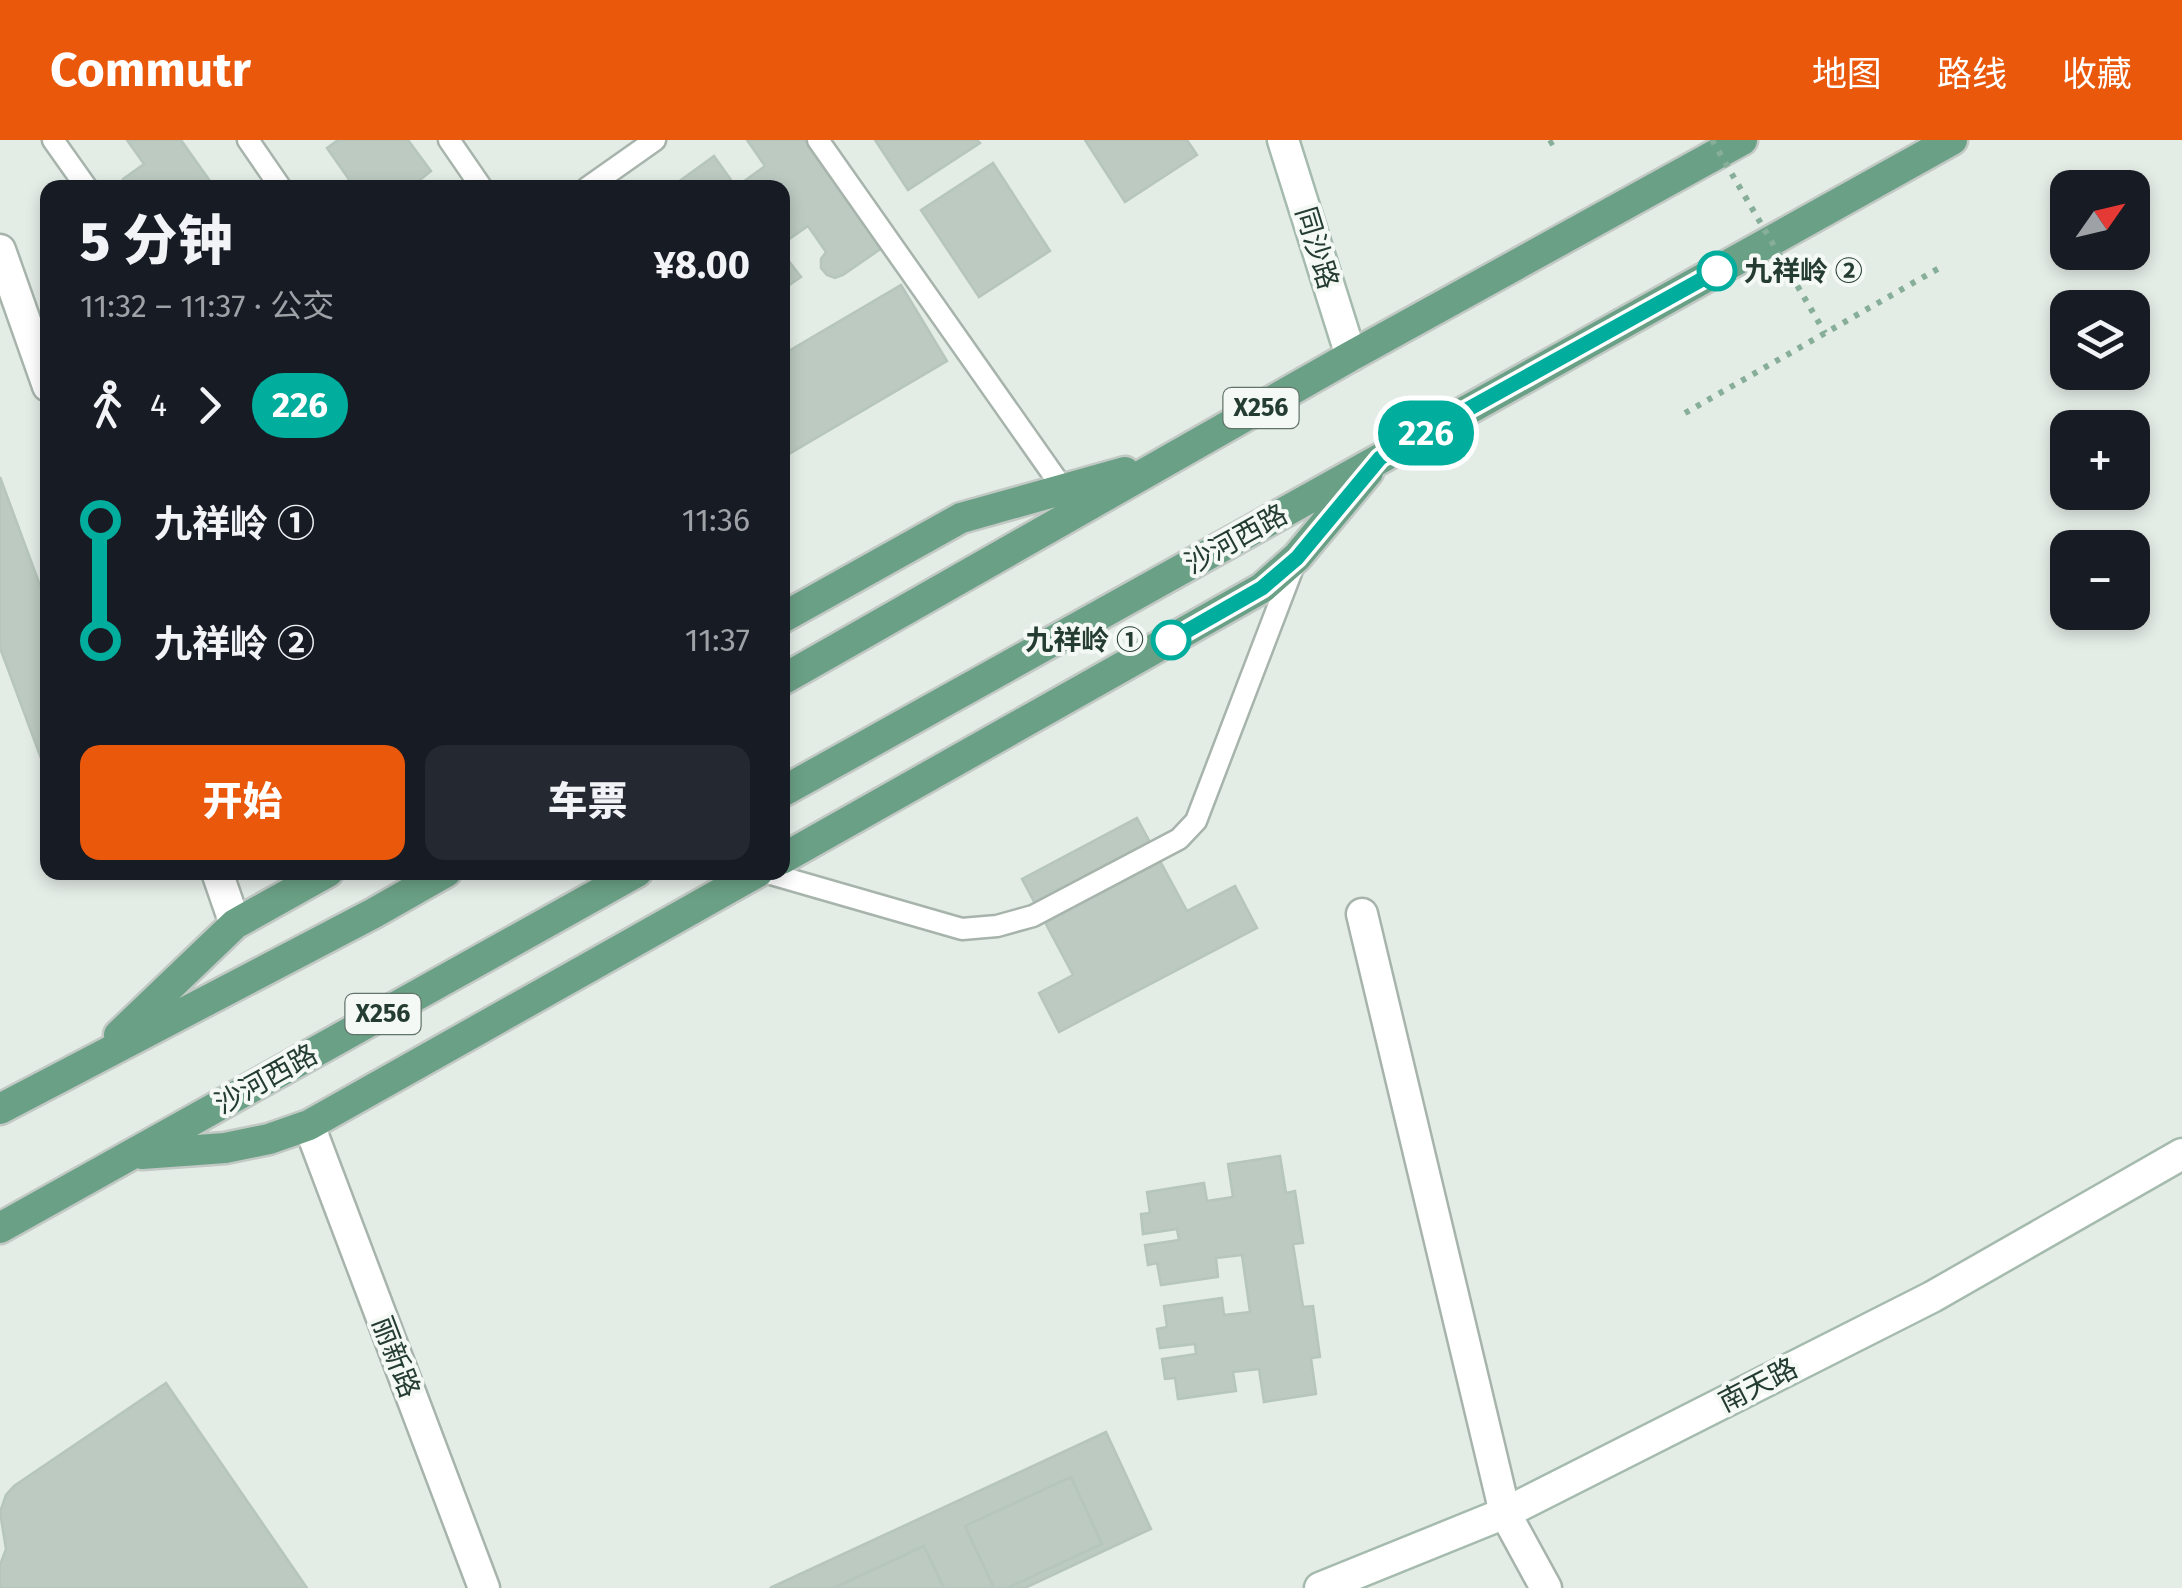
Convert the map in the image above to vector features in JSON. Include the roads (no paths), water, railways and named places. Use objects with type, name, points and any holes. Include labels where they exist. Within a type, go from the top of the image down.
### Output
[{"type":"main road","name":"X256","points":[[790,675],[1351,356],[1742,140]]},
{"type":"main road","name":"沙河西路","points":[[790,788],[1952,140]]},
{"type":"main road","points":[[790,854],[1262,588],[1297,558],[1380,458]]},
{"type":"main road","points":[[790,614],[961,518],[1171,459]]},
{"type":"main road","points":[[75,1070],[123,1032],[235,924],[314,880]]},
{"type":"main road","points":[[0,1110],[432,880]]},
{"type":"main road","name":"沙河西路","points":[[0,1228],[624,880]]},
{"type":"main road","points":[[130,1156],[225,1148],[309,1125],[747,880]]},
{"type":"street","name":"同沙路","points":[[1283,140],[1351,356]]},
{"type":"street","points":[[0,250],[40,363]]},
{"type":"street","points":[[220,880],[235,924]]},
{"type":"street","points":[[1362,914],[1505,1513],[1546,1588]]},
{"type":"street","name":"丽新路","points":[[309,1125],[484,1588]]},
{"type":"street","name":"南天路","points":[[1320,1588],[1505,1513],[1932,1297],[2182,1154]]},
{"type":"lane","points":[[53,140],[81,180]]},
{"type":"lane","points":[[248,140],[276,180]]},
{"type":"lane","points":[[449,140],[476,180]]},
{"type":"lane","points":[[598,180],[654,140]]},
{"type":"lane","points":[[818,140],[1064,490]]},
{"type":"lane","points":[[789,880],[962,930],[1033,916],[1179,839],[1196,821],[1297,558]]},
{"type":"place","name":"九祥岭 ②","points":[[1717,271]]},
{"type":"place","name":"九祥岭 ①","points":[[1171,640]]}]
